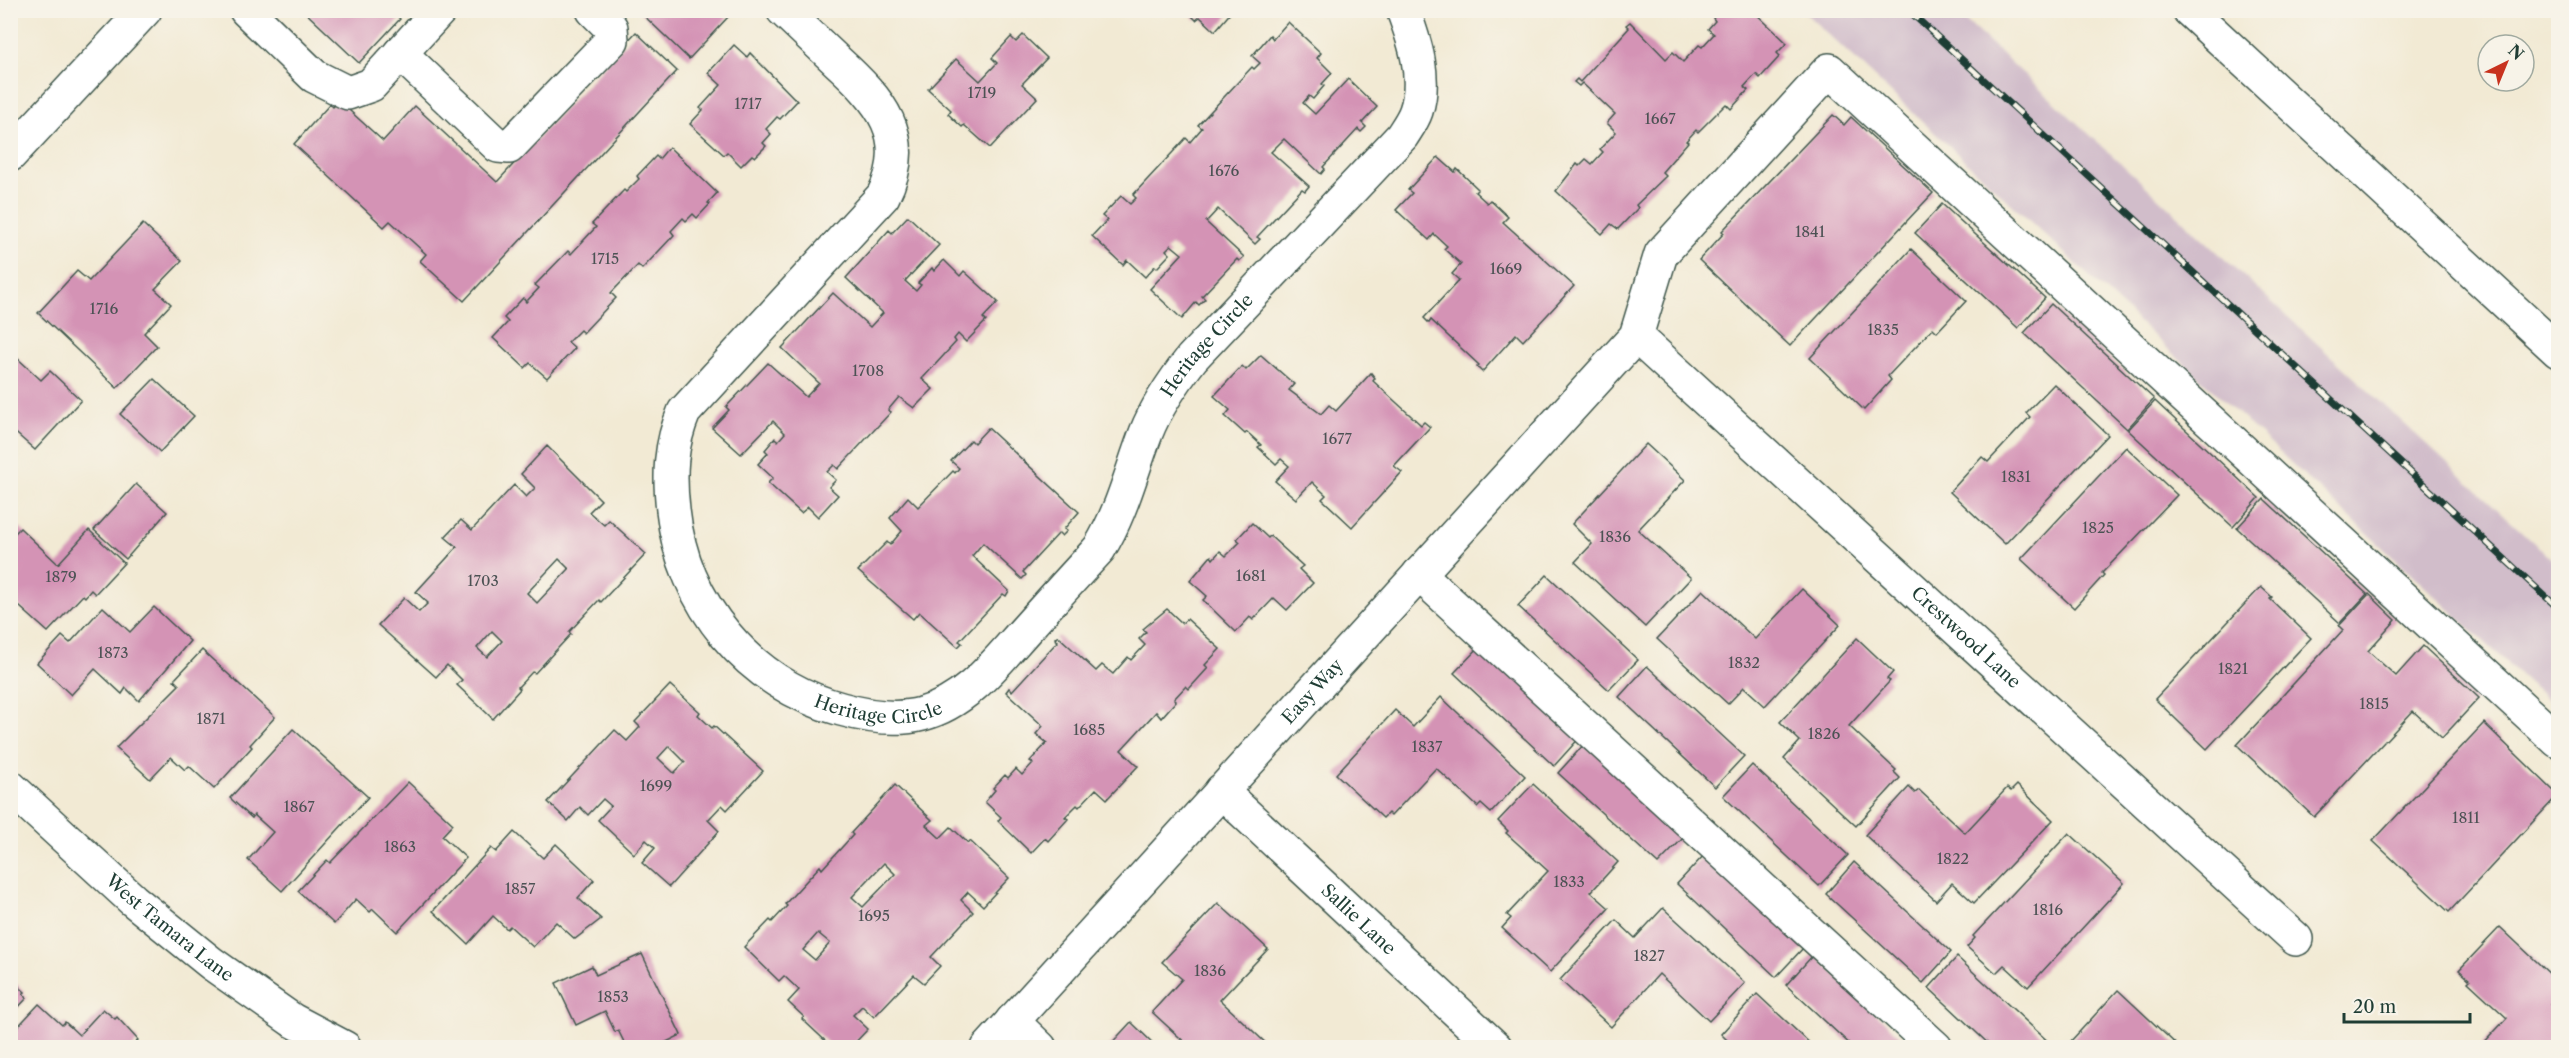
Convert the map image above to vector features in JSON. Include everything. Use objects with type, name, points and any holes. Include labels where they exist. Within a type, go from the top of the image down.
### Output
[{"type":"street","points":[[10,155],[145,10]]},
{"type":"street","points":[[246,10],[314,76],[348,93],[371,85],[440,10]]},
{"type":"street","points":[[400,53],[498,146],[509,147],[612,40],[611,28],[593,10]]},
{"type":"street","name":"Heritage Circle","points":[[783,10],[851,73],[882,108],[891,128],[895,149],[894,166],[883,196],[684,412],[675,434],[670,461],[676,533],[685,567],[701,599],[720,629],[744,655],[769,675],[807,696],[854,712],[890,717],[922,714],[948,703],[975,685],[1099,549],[1115,523],[1147,432],[1177,378],[1192,358],[1402,136],[1415,114],[1420,94],[1420,73],[1415,47],[1403,10]]},
{"type":"street","points":[[2189,10],[2559,351]]},
{"type":"street","points":[[1636,336],[1661,254],[1828,70],[2559,741]]},
{"type":"street","name":"Easy Way","points":[[988,1047],[1636,336]]},
{"type":"street","name":"Crestwood Lane","points":[[1636,336],[2296,939]]},
{"type":"street","points":[[1419,574],[1936,1047]]},
{"type":"street","name":"West Tamara Lane","points":[[10,787],[133,900],[211,963],[292,1020],[345,1047]]},
{"type":"street","name":"Sallie Lane","points":[[1221,790],[1496,1047]]},
{"type":"street","points":[[1012,1021],[1040,1047]]},
{"type":"shaded area","points":[[1803,11],[1955,11],[2558,565],[2558,710]]},
{"type":"building","points":[[303,10],[398,10],[395,14],[400,19],[359,63]]},
{"type":"building","points":[[638,10],[720,10],[728,17],[689,59]]},
{"type":"building","points":[[1186,10],[1233,10],[1215,31],[1200,17],[1196,20]]},
{"type":"building","points":[[1720,10],[1752,10],[1787,43],[1777,53],[1780,56],[1760,78],[1756,74],[1744,87],[1748,90],[1731,109],[1726,104],[1686,141],[1688,142],[1662,172],[1666,176],[1636,205],[1638,208],[1618,229],[1611,224],[1602,234],[1556,191],[1577,164],[1579,166],[1586,159],[1592,164],[1603,152],[1600,149],[1616,132],[1607,123],[1615,114],[1582,83],[1579,86],[1574,82],[1577,79],[1580,82],[1629,28],[1626,25],[1630,22],[1666,59],[1673,52],[1683,62],[1699,45],[1702,47],[1714,34],[1708,29]]},
{"type":"building","points":[[1288,22],[1321,53],[1317,58],[1332,73],[1313,99],[1309,96],[1303,103],[1315,114],[1348,79],[1377,107],[1362,123],[1366,127],[1361,132],[1358,129],[1323,167],[1325,169],[1321,174],[1284,139],[1271,152],[1309,186],[1305,191],[1302,189],[1257,237],[1260,239],[1255,244],[1218,209],[1206,222],[1244,257],[1239,261],[1237,259],[1202,296],[1205,299],[1199,305],[1196,302],[1182,319],[1150,289],[1182,254],[1171,245],[1166,250],[1170,254],[1145,277],[1127,260],[1123,265],[1092,236],[1107,220],[1102,216],[1121,196],[1130,204],[1136,198],[1133,195],[1186,138],[1190,142],[1202,128],[1198,125],[1252,67],[1254,69],[1260,63],[1252,56],[1270,35],[1273,39]]},
{"type":"building","points":[[636,32],[677,71],[464,301],[420,261],[426,254],[390,221],[384,227],[294,144],[330,104],[333,107],[339,101],[383,141],[415,106],[497,182]]},
{"type":"building","points":[[1023,35],[1047,58],[1022,84],[1037,98],[990,148],[948,114],[951,110],[928,89],[956,59],[980,81],[997,63],[992,58],[1011,37],[1016,42]]},
{"type":"building","points":[[734,45],[747,57],[750,53],[797,101],[780,119],[777,117],[766,129],[771,134],[763,143],[766,146],[741,166],[727,152],[724,155],[690,124],[703,110],[700,108],[721,85],[708,73]]},
{"type":"building","points":[[1833,115],[1844,125],[1851,117],[1933,193],[1790,346],[1699,260],[1724,233],[1722,231]]},
{"type":"building","points":[[669,147],[717,193],[708,203],[710,204],[697,218],[693,214],[686,221],[683,218],[671,231],[674,235],[642,269],[638,265],[611,293],[616,298],[583,333],[580,330],[568,342],[575,348],[547,378],[530,363],[525,368],[493,338],[508,322],[504,318],[523,298],[526,302],[539,288],[535,285],[568,251],[571,254],[596,227],[592,224],[624,190],[626,192],[639,179],[637,176],[656,156],[659,159]]},
{"type":"building","points":[[1438,157],[1455,172],[1457,169],[1478,189],[1475,192],[1487,203],[1490,200],[1508,217],[1503,222],[1574,286],[1523,341],[1516,334],[1482,372],[1477,367],[1479,365],[1431,320],[1429,323],[1424,318],[1459,280],[1452,274],[1461,264],[1444,249],[1447,246],[1434,234],[1429,240],[1396,210],[1412,193],[1408,190]]},
{"type":"building","points":[[1942,204],[2045,298],[2018,328],[1915,233]]},
{"type":"building","points":[[908,216],[939,245],[905,281],[916,291],[921,285],[918,283],[932,268],[934,271],[944,260],[960,276],[964,271],[998,302],[983,318],[986,321],[966,342],[958,334],[954,339],[956,342],[922,379],[933,389],[914,408],[899,397],[888,410],[891,412],[838,469],[834,465],[827,472],[836,480],[829,487],[838,495],[818,517],[808,507],[801,513],[768,483],[773,478],[758,464],[768,453],[765,450],[775,438],[778,441],[785,433],[773,421],[741,454],[712,428],[729,410],[726,407],[768,363],[806,397],[819,383],[782,348],[833,293],[870,327],[883,313],[846,278],[889,230],[892,233]]},
{"type":"building","points":[[143,224],[182,261],[155,289],[171,304],[144,333],[157,346],[117,388],[38,313],[77,271],[89,281]]},
{"type":"building","points":[[1911,249],[1966,301],[1937,332],[1933,328],[1888,376],[1891,380],[1864,410],[1810,358]]},
{"type":"building","points":[[2051,304],[2154,399],[2127,429],[2024,333]]},
{"type":"building","points":[[1261,355],[1294,384],[1289,390],[1321,414],[1329,405],[1336,411],[1371,373],[1375,378],[1373,381],[1421,425],[1424,422],[1430,427],[1394,466],[1402,472],[1352,527],[1322,499],[1326,495],[1312,482],[1296,499],[1275,481],[1289,466],[1281,459],[1276,464],[1258,447],[1261,445],[1225,416],[1230,410],[1214,396],[1242,366],[1246,370]]},
{"type":"building","points":[[16,357],[41,380],[50,371],[81,400],[35,450],[10,428],[10,363]]},
{"type":"building","points":[[154,379],[194,416],[160,452],[120,414]]},
{"type":"building","points":[[2054,384],[2108,435],[2005,544],[1950,492],[1982,457],[1988,462],[2030,417],[2026,413]]},
{"type":"building","points":[[2155,401],[2259,498],[2233,527],[2128,430]]},
{"type":"building","points":[[988,428],[1079,512],[1064,529],[1067,531],[1062,536],[1059,533],[1023,572],[1026,575],[1022,579],[983,543],[972,556],[1009,591],[1006,596],[1003,594],[959,641],[962,643],[958,647],[919,612],[913,619],[858,571],[887,542],[890,545],[902,531],[890,518],[908,497],[918,507],[953,471],[955,473],[959,468],[951,461],[971,440],[974,443]]},
{"type":"building","points":[[1646,444],[1685,480],[1638,530],[1691,578],[1645,627],[1575,562],[1592,544],[1572,524]]},
{"type":"building","points":[[547,446],[601,500],[589,512],[604,525],[609,520],[646,554],[569,632],[571,634],[535,673],[532,672],[518,687],[520,689],[493,719],[457,685],[462,680],[447,665],[436,677],[378,625],[404,598],[419,612],[428,603],[416,592],[457,547],[445,537],[461,520],[472,530],[514,485],[526,497],[535,488],[521,474]],"holes":[[[559,559],[569,569],[537,603],[527,593]],[[492,631],[502,641],[487,657],[477,648]]]},
{"type":"building","points":[[2126,447],[2177,495],[2102,573],[2104,575],[2074,608],[2021,559]]},
{"type":"building","points":[[136,484],[167,512],[126,559],[94,530]]},
{"type":"building","points":[[2264,499],[2367,594],[2340,623],[2237,528]]},
{"type":"building","points":[[1252,523],[1303,566],[1299,569],[1313,583],[1287,610],[1274,598],[1253,620],[1250,617],[1236,632],[1203,600],[1207,596],[1190,581],[1211,556],[1213,559],[1220,551],[1226,556],[1240,542],[1237,539]]},
{"type":"building","points":[[20,528],[58,564],[89,530],[124,563],[95,594],[91,590],[85,597],[83,595],[48,632],[10,598],[10,538]]},
{"type":"building","points":[[1547,575],[1638,660],[1609,690],[1518,606]]},
{"type":"building","points":[[2261,587],[2272,597],[2270,599],[2311,638],[2207,749],[2155,699]]},
{"type":"building","points":[[1802,589],[1840,625],[1765,706],[1744,687],[1728,704],[1657,639],[1703,590],[1755,639]]},
{"type":"building","points":[[2369,594],[2396,620],[2368,651],[2396,676],[2423,646],[2479,698],[2442,738],[2413,711],[2314,817],[2237,745],[2343,630],[2339,626]]},
{"type":"building","points":[[103,607],[130,632],[154,607],[190,641],[139,701],[126,688],[122,694],[95,669],[71,695],[37,663],[62,636],[70,643]]},
{"type":"building","points":[[1167,609],[1182,623],[1187,619],[1220,649],[1205,665],[1208,668],[1189,689],[1186,686],[1161,718],[1156,712],[1121,750],[1138,766],[1107,799],[1096,789],[1079,807],[1077,805],[1065,817],[1068,819],[1048,841],[1045,838],[1031,853],[998,821],[1001,817],[985,802],[995,790],[993,788],[1005,775],[1008,778],[1016,769],[1022,775],[1033,763],[1030,761],[1047,743],[1036,734],[1043,726],[1006,692],[1009,688],[1012,691],[1058,641],[1055,639],[1058,636],[1096,671],[1102,665],[1113,674],[1128,657],[1131,660],[1145,645],[1139,639],[1146,632],[1143,629]]},
{"type":"building","points":[[1857,638],[1893,672],[1887,679],[1890,681],[1849,726],[1896,770],[1894,772],[1900,778],[1856,826],[1784,759],[1800,741],[1780,722]]},
{"type":"building","points":[[1483,643],[1582,735],[1554,766],[1454,673]]},
{"type":"building","points":[[202,650],[275,717],[250,745],[252,747],[214,789],[189,766],[185,770],[171,757],[150,779],[116,748],[179,685],[174,680]]},
{"type":"building","points":[[1647,666],[1744,756],[1715,787],[1619,697]]},
{"type":"building","points":[[670,685],[700,712],[698,715],[712,728],[714,726],[763,771],[727,810],[722,805],[708,820],[719,831],[669,887],[642,863],[655,848],[646,840],[634,854],[598,820],[611,806],[603,799],[588,815],[580,807],[568,821],[548,802],[615,730],[627,741],[640,727],[635,722]],"holes":[[[669,746],[685,762],[674,773],[658,758]]]},
{"type":"building","points":[[1441,697],[1525,776],[1491,813],[1481,804],[1478,807],[1436,768],[1391,816],[1388,813],[1383,818],[1336,774],[1395,710],[1413,727]]},
{"type":"building","points":[[2484,723],[2558,795],[2449,912],[2373,841]]},
{"type":"building","points":[[293,729],[368,797],[282,891],[248,860],[273,832],[254,815],[252,818],[230,798]]},
{"type":"building","points":[[1587,741],[1687,834],[1658,864],[1558,773]]},
{"type":"building","points":[[1752,765],[1848,855],[1819,886],[1723,796]]},
{"type":"building","points":[[408,782],[453,824],[442,836],[466,858],[397,932],[373,909],[370,912],[356,899],[334,924],[298,891],[327,860],[330,863]]},
{"type":"building","points":[[1533,784],[1618,862],[1591,892],[1609,908],[1550,972],[1502,928],[1511,918],[1507,915],[1548,871],[1506,833],[1508,831],[1498,821]]},
{"type":"building","points":[[895,785],[932,820],[926,825],[940,838],[951,827],[968,843],[970,841],[1009,878],[983,906],[968,892],[961,900],[973,912],[931,957],[940,966],[924,983],[914,975],[874,1017],[862,1006],[853,1015],[868,1029],[850,1048],[833,1048],[802,1019],[804,1017],[788,1002],[799,990],[784,976],[779,981],[744,947],[770,920],[772,922],[787,906],[785,904],[820,866],[822,869],[853,835],[851,833]],"holes":[[[884,863],[895,874],[863,907],[852,897]],[[818,933],[830,943],[815,960],[803,950]]]},
{"type":"building","points":[[2017,785],[2053,820],[1974,903],[1952,883],[1936,901],[1865,835],[1909,787],[1915,793],[1919,790],[1965,833],[2007,788],[2011,791]]},
{"type":"building","points":[[514,832],[543,858],[556,844],[594,880],[578,898],[601,919],[575,939],[556,922],[533,947],[510,926],[507,929],[493,916],[468,944],[433,911],[491,848],[496,852]]},
{"type":"building","points":[[2069,833],[2124,883],[2028,987],[2004,965],[1996,973],[1967,947],[1975,938],[1973,936]]},
{"type":"building","points":[[1706,853],[1805,946],[1776,977],[1677,884]]},
{"type":"building","points":[[1854,862],[1951,952],[1923,983],[1826,894]]},
{"type":"building","points":[[1218,903],[1268,949],[1220,1000],[1271,1048],[1191,1048],[1152,1012],[1182,979],[1162,962]]},
{"type":"building","points":[[1663,908],[1745,983],[1709,1021],[1659,974],[1611,1027],[1560,980],[1616,920],[1635,938]]},
{"type":"building","points":[[2500,927],[2554,978],[2552,980],[2558,986],[2558,995],[2550,1004],[2558,1012],[2558,1048],[2479,1048],[2507,1018],[2468,982],[2470,980],[2459,970]]},
{"type":"building","points":[[642,954],[681,1035],[654,1048],[627,1048],[618,1030],[615,1032],[605,1011],[576,1025],[556,983],[592,966],[596,975]]},
{"type":"building","points":[[1814,954],[1912,1048],[1854,1048],[1786,985]]},
{"type":"building","points":[[1957,957],[2055,1048],[1993,1048],[1929,988]]},
{"type":"building","points":[[10,978],[25,992],[23,994],[27,998],[10,1016]]},
{"type":"building","points":[[2118,990],[2180,1048],[2073,1048],[2069,1043]]},
{"type":"building","points":[[1757,994],[1815,1048],[1735,1048],[1721,1034]]},
{"type":"building","points":[[39,1004],[62,1025],[65,1022],[79,1035],[103,1009],[115,1019],[117,1017],[138,1040],[132,1048],[10,1048],[10,1035]]},
{"type":"building","points":[[1131,1022],[1158,1048],[1107,1048]]},
{"type":"railway","points":[[1908,10],[2558,608]]}]
